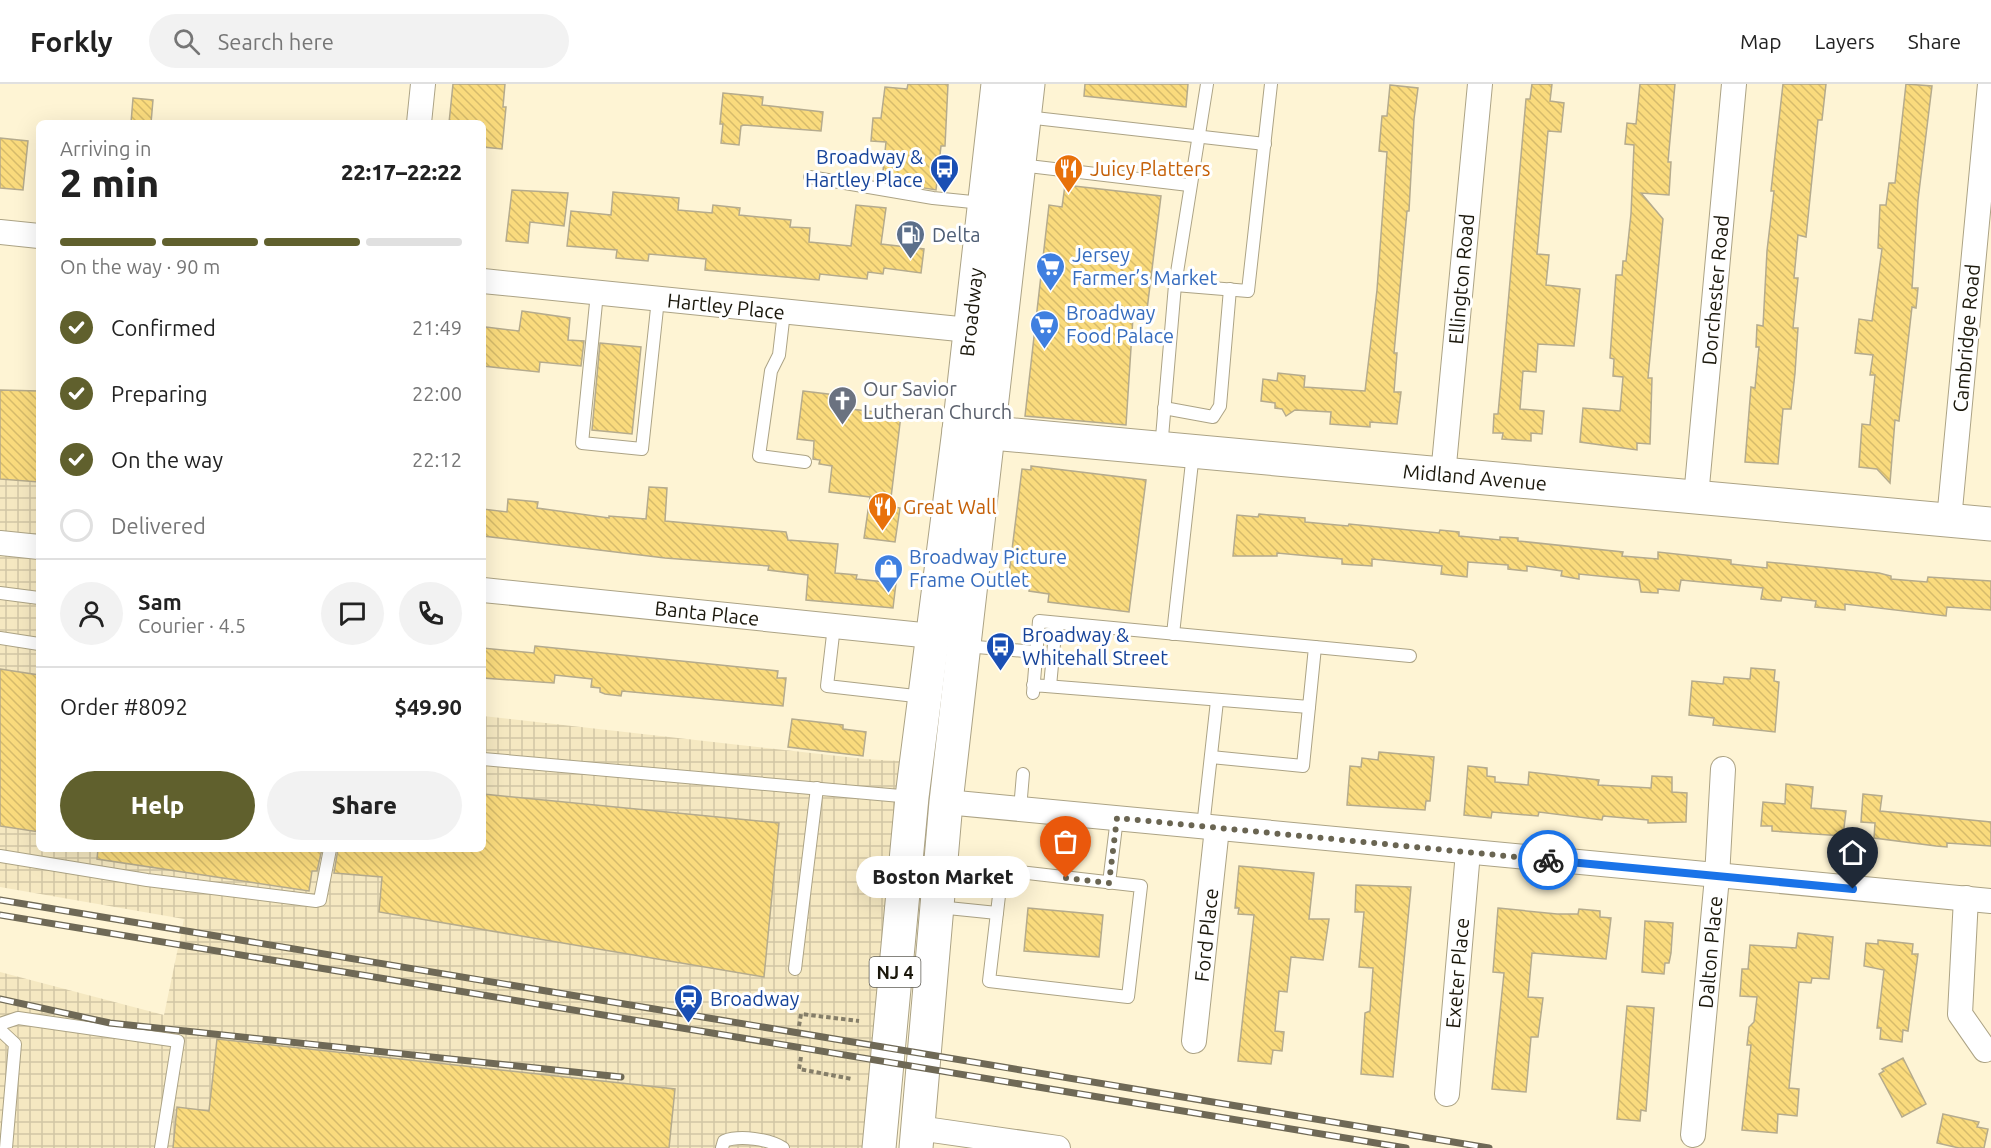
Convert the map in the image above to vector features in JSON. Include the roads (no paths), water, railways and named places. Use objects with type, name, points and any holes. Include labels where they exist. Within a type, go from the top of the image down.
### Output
[{"type":"main road","name":"Broadway","points":[[917,1138],[946,802],[965,646],[974,432],[969,330],[998,84]]},
{"type":"main road","name":"Broadway","points":[[879,1148],[912,797],[932,636],[974,432],[1019,164],[1028,84]]},
{"type":"main road","name":"Midland Avenue","points":[[974,432],[1991,524]]},
{"type":"street","points":[[419,120],[423,84]]},
{"type":"street","name":"Ellington Road","points":[[1443,475],[1480,84]]},
{"type":"street","name":"Dorchester Road","points":[[1696,497],[1734,84]]},
{"type":"street","name":"Cambridge Road","points":[[1949,520],[1990,84]]},
{"type":"street","points":[[0,232],[36,236]]},
{"type":"street","name":"Hartley Place","points":[[486,281],[969,330]]},
{"type":"street","points":[[0,543],[36,547]]},
{"type":"street","name":"Banta Place","points":[[486,590],[932,636]]},
{"type":"street","name":"Dalton Place","points":[[1693,1135],[1717,877],[1724,769]]},
{"type":"street","points":[[946,802],[1717,877],[1991,901]]},
{"type":"street","name":"Ford Place","points":[[1194,1041],[1210,828]]},
{"type":"street","name":"Exeter Place","points":[[1447,1094],[1468,852]]},
{"type":"street","points":[[1966,898],[1960,1014],[1985,1050]]},
{"type":"street","points":[[917,1138],[1058,1148]]},
{"type":"lane","points":[[1161,449],[1175,285],[1189,185],[1207,84]]},
{"type":"lane","points":[[1175,285],[1248,291],[1271,84]]},
{"type":"lane","points":[[1024,117],[1265,144]]},
{"type":"lane","points":[[1019,164],[1189,185]]},
{"type":"lane","points":[[810,177],[933,198],[984,203]]},
{"type":"lane","points":[[1164,408],[1213,417],[1220,406],[1230,289]]},
{"type":"lane","points":[[597,293],[582,443],[642,449],[658,299]]},
{"type":"lane","points":[[784,312],[779,355],[771,371],[759,456],[805,462]]},
{"type":"lane","points":[[1173,634],[1193,452]]},
{"type":"lane","points":[[0,593],[36,598]]},
{"type":"lane","points":[[1309,707],[1050,686],[1033,689],[1039,621],[1410,656]]},
{"type":"lane","points":[[1050,686],[1056,623]]},
{"type":"lane","points":[[834,626],[827,686],[924,696]]},
{"type":"lane","points":[[0,638],[36,644]]},
{"type":"lane","points":[[965,646],[1036,652]]},
{"type":"lane","points":[[1211,758],[1303,766],[1315,647]]},
{"type":"lane","points":[[1210,828],[1211,758],[1217,700]]},
{"type":"lane","points":[[486,759],[912,797]]},
{"type":"lane","points":[[1020,809],[1023,774]]},
{"type":"lane","points":[[795,969],[817,789]]},
{"type":"lane","points":[[1109,883],[1117,818]]},
{"type":"lane","points":[[0,856],[147,880],[316,901],[320,900],[329,852]]},
{"type":"lane","points":[[1002,870],[1141,886],[1128,997],[989,981],[997,913],[1002,870]]},
{"type":"lane","points":[[936,907],[997,913]]},
{"type":"lane","points":[[0,1024],[18,1018],[178,1041],[161,1148]]},
{"type":"lane","points":[[0,1029],[15,1044],[6,1148]]},
{"type":"lane","points":[[722,1148],[724,1141],[729,1139],[762,1140],[783,1148]]},
{"type":"railway","points":[[0,900],[1489,1148]]},
{"type":"railway","points":[[0,915],[1406,1148]]},
{"type":"railway","points":[[0,999],[110,1023],[621,1077]]},
{"type":"place","name":"Broadway & Hartley Place","points":[[944,194]]},
{"type":"place","name":"Juicy Platters","points":[[1069,194]]},
{"type":"place","name":"Delta","points":[[911,260]]},
{"type":"place","name":"Jersey Farmer’s Market","points":[[1051,292]]},
{"type":"place","name":"Broadway Food Palace","points":[[1045,350]]},
{"type":"place","name":"Our Savior Lutheran Church","points":[[842,426]]},
{"type":"place","name":"Great Wall","points":[[882,532]]},
{"type":"place","name":"Broadway Picture Frame Outlet","points":[[888,594]]},
{"type":"place","name":"Broadway & Whitehall Street","points":[[1001,672]]},
{"type":"place","name":"Boston Market","points":[[1066,878]]},
{"type":"place","name":"Broadway","points":[[689,1024]]}]
